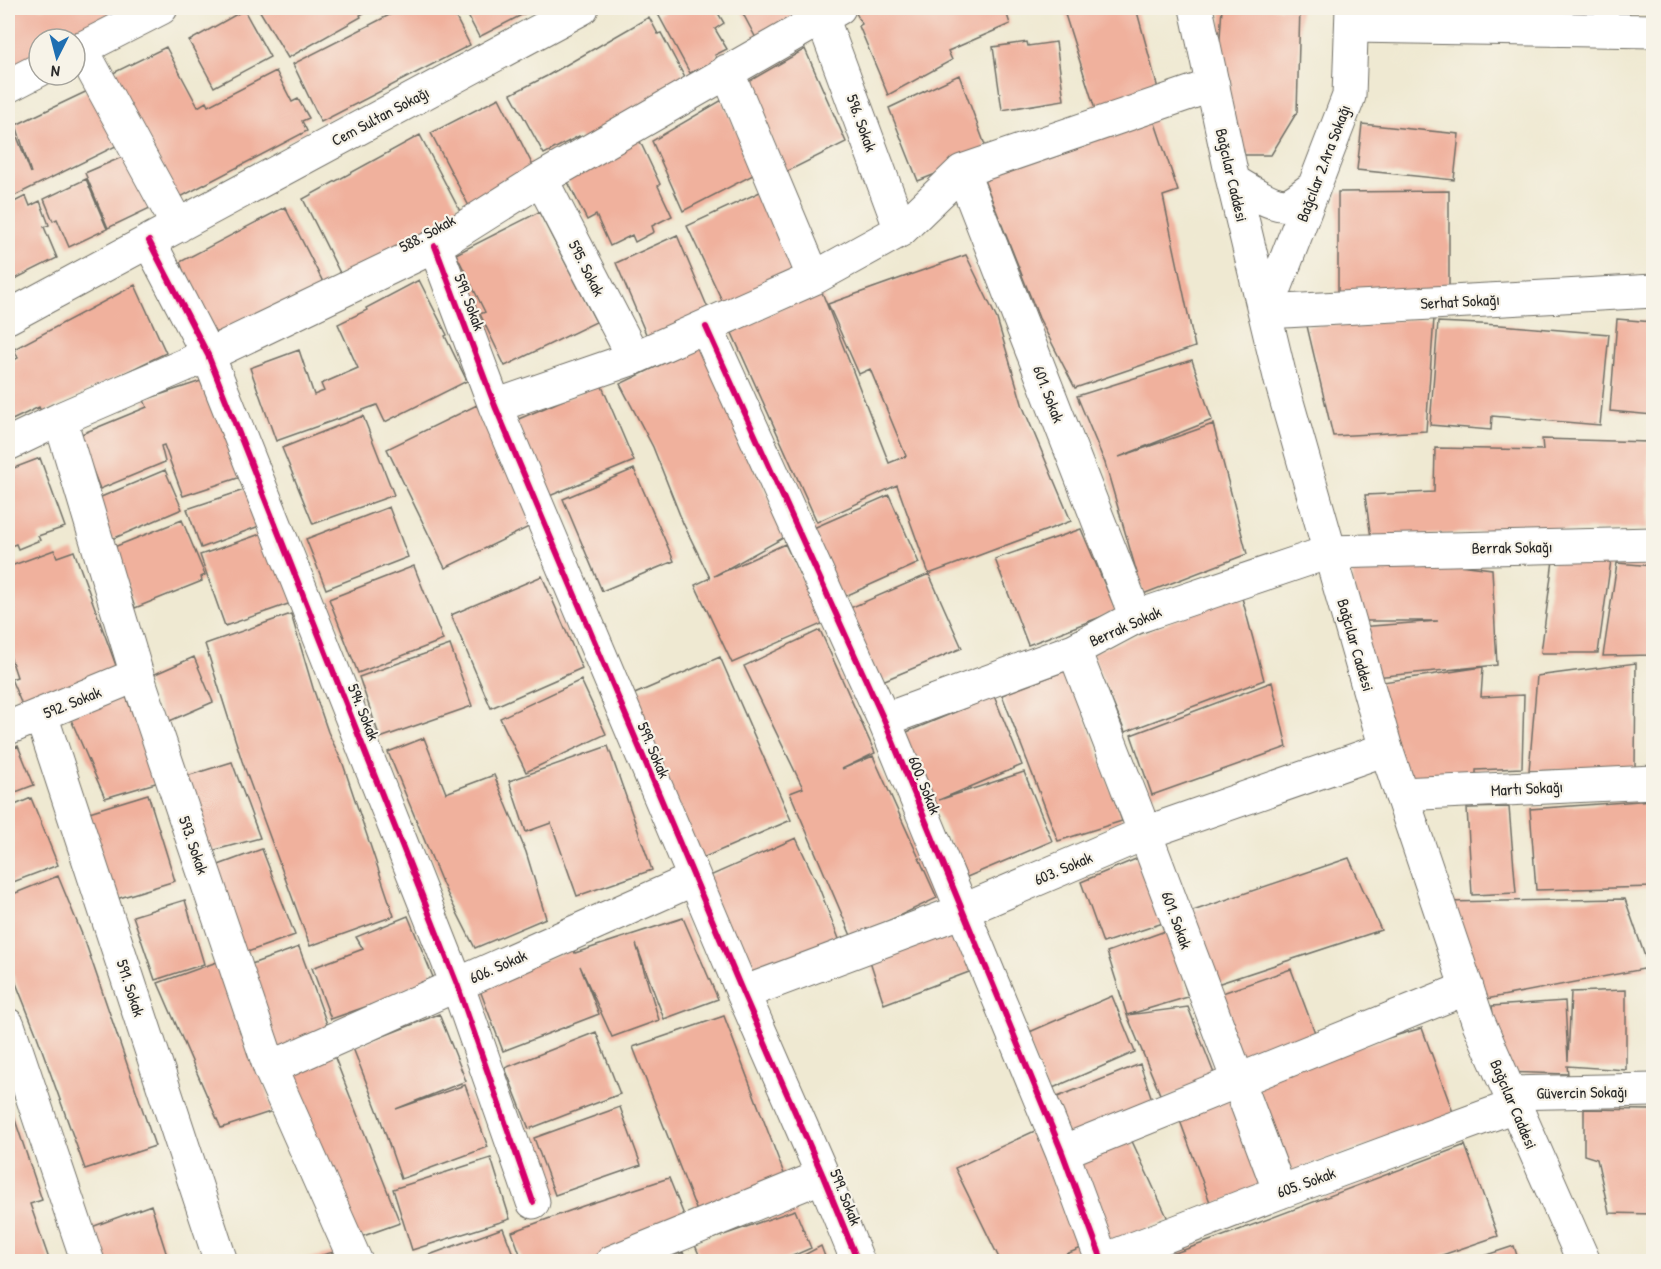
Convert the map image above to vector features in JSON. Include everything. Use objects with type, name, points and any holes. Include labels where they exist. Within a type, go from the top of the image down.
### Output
[{"type":"street","points":[[87,45],[160,8]]},
{"type":"street","name":"Cem Sultan Sokağı","points":[[8,317],[582,8]]},
{"type":"street","name":"Bağcılar Caddesi","points":[[1196,8],[1233,181],[1281,381],[1386,749],[1478,1021],[1584,1262]]},
{"type":"street","name":"588. Sokak","points":[[8,444],[208,355],[435,246],[541,179],[831,12]]},
{"type":"street","name":"596. Sokak","points":[[831,12],[901,230]]},
{"type":"street","points":[[1352,17],[1653,31]]},
{"type":"street","name":"Bağcılar 2.Ara Sokağı","points":[[1266,312],[1349,96],[1352,17]]},
{"type":"street","points":[[87,66],[178,225]]},
{"type":"street","points":[[727,71],[814,278]]},
{"type":"street","points":[[8,85],[27,76]]},
{"type":"street","points":[[495,406],[634,358],[814,278],[901,230],[962,171],[1212,85]]},
{"type":"street","name":"601. Sokak","points":[[962,171],[1136,617]]},
{"type":"street","name":"595. Sokak","points":[[541,179],[634,358]]},
{"type":"street","points":[[1233,181],[1268,199],[1289,204],[1313,188]]},
{"type":"street","name":"594. Sokak","points":[[149,241],[208,355],[457,984],[533,1202]]},
{"type":"street","name":"599. Sokak","points":[[435,246],[495,406],[858,1262]]},
{"type":"street","name":"Serhat Sokağı","points":[[1266,312],[1653,291]]},
{"type":"street","name":"600. Sokak","points":[[706,327],[884,720],[1062,1152],[1100,1261]]},
{"type":"street","name":"593. Sokak","points":[[60,419],[137,675],[270,1068],[356,1262]]},
{"type":"street","name":"Berrak Sokağı","points":[[1371,551],[1653,544]]},
{"type":"street","name":"Berrak Sokak","points":[[884,720],[1074,650],[1136,617],[1329,552],[1371,551]]},
{"type":"street","name":"601. Sokak","points":[[1074,650],[1280,1192]]},
{"type":"street","name":"592. Sokak","points":[[8,728],[137,675]]},
{"type":"street","name":"591. Sokak","points":[[41,715],[221,1262]]},
{"type":"street","name":"603. Sokak","points":[[742,993],[963,911],[1145,833],[1386,749]]},
{"type":"street","name":"Martı Sokağı","points":[[1401,794],[1653,782]]},
{"type":"street","name":"606. Sokak","points":[[270,1068],[694,879]]},
{"type":"street","points":[[1062,1152],[1467,988]]},
{"type":"street","points":[[8,1026],[88,1262]]},
{"type":"street","name":"Güvercin Sokağı","points":[[1512,1100],[1653,1090]]},
{"type":"street","name":"605. Sokak","points":[[1100,1261],[1512,1100]]},
{"type":"street","points":[[612,1262],[823,1176]]},
{"type":"building","points":[[8,8],[125,8],[87,28],[27,27],[27,59],[13,67],[8,58]]},
{"type":"building","points":[[258,8],[373,8],[288,58]]},
{"type":"building","points":[[403,8],[451,8],[470,45],[321,122],[293,64]]},
{"type":"building","points":[[464,8],[535,8],[479,37]]},
{"type":"building","points":[[671,8],[715,8],[724,23],[715,29],[727,49],[715,55],[718,60],[690,73],[658,14]]},
{"type":"building","points":[[740,8],[817,8],[758,42]]},
{"type":"building","points":[[866,8],[1005,8],[1010,24],[948,51],[952,60],[888,95],[859,26],[862,24],[856,13]]},
{"type":"building","points":[[1063,8],[1136,8],[1160,96],[1099,122]]},
{"type":"building","points":[[1222,8],[1300,8],[1297,112],[1271,155],[1240,155],[1218,66]]},
{"type":"building","points":[[244,10],[270,57],[214,87],[189,41]]},
{"type":"building","points":[[649,17],[658,34],[661,33],[691,89],[583,143],[579,136],[544,154],[511,94],[547,76]]},
{"type":"building","points":[[1027,42],[1028,46],[1056,42],[1064,100],[1002,110],[993,47]]},
{"type":"building","points":[[166,47],[198,107],[206,102],[208,106],[276,71],[292,102],[298,99],[309,118],[302,121],[307,131],[171,202],[109,75]]},
{"type":"building","points":[[805,49],[846,142],[786,172],[746,83]]},
{"type":"building","points":[[959,75],[988,153],[918,181],[889,108]]},
{"type":"building","points":[[98,86],[124,142],[8,199],[8,128],[13,126],[31,173],[16,125]]},
{"type":"building","points":[[499,98],[536,172],[472,212],[431,133]]},
{"type":"building","points":[[722,100],[757,173],[683,211],[652,141]]},
{"type":"building","points":[[1151,111],[1178,191],[1163,196],[1195,347],[1075,388],[1039,318],[982,175]]},
{"type":"building","points":[[1362,124],[1459,134],[1454,180],[1357,170]]},
{"type":"building","points":[[420,135],[463,217],[343,279],[303,199]]},
{"type":"building","points":[[637,135],[672,216],[652,226],[654,232],[635,242],[632,235],[610,246],[596,215],[587,220],[563,172]]},
{"type":"building","points":[[127,155],[150,208],[108,228],[85,173]]},
{"type":"building","points":[[86,179],[107,229],[69,247],[57,219],[53,221],[44,199]]},
{"type":"building","points":[[762,191],[802,276],[726,309],[687,226]]},
{"type":"building","points":[[1449,191],[1449,292],[1338,292],[1338,192]]},
{"type":"building","points":[[26,196],[30,206],[40,201],[49,225],[44,227],[57,258],[13,280],[8,267],[8,205]]},
{"type":"building","points":[[285,207],[326,288],[208,340],[180,262]]},
{"type":"building","points":[[539,212],[596,322],[505,366],[480,314],[485,312],[456,254]]},
{"type":"building","points":[[677,235],[710,313],[649,341],[616,263]]},
{"type":"building","points":[[966,255],[997,319],[1023,407],[1071,521],[929,574],[897,485],[817,522],[732,333],[820,287],[889,463],[906,456],[870,369],[859,374],[828,304]]},
{"type":"building","points":[[419,280],[467,381],[385,422],[377,405],[276,441],[250,368],[299,350],[314,395],[324,391],[321,384],[358,368],[338,324]]},
{"type":"building","points":[[135,285],[166,353],[42,413],[39,407],[8,422],[8,363],[18,358],[14,349]]},
{"type":"building","points":[[1434,318],[1426,431],[1333,436],[1307,326]]},
{"type":"building","points":[[1617,319],[1653,322],[1653,415],[1610,411]]},
{"type":"building","points":[[1438,322],[1609,334],[1600,425],[1492,416],[1491,430],[1430,425]]},
{"type":"building","points":[[702,345],[785,537],[714,576],[785,544],[824,623],[732,663],[695,585],[710,578],[683,523],[653,447],[620,384]]},
{"type":"building","points":[[1192,360],[1212,420],[1119,457],[1213,424],[1247,554],[1143,594],[1105,463],[1077,396]]},
{"type":"building","points":[[210,378],[244,476],[183,496],[164,445],[161,446],[165,462],[100,489],[79,435],[147,407],[144,400]]},
{"type":"building","points":[[601,384],[634,461],[547,497],[514,421]]},
{"type":"building","points":[[477,405],[535,524],[445,568],[387,449]]},
{"type":"building","points":[[363,416],[394,495],[313,524],[282,448]]},
{"type":"building","points":[[1542,439],[1649,442],[1648,528],[1481,532],[1371,538],[1365,495],[1434,492],[1435,448],[1543,450]]},
{"type":"building","points":[[40,458],[65,527],[38,536],[40,540],[18,549],[16,544],[8,547],[8,465],[13,463],[14,468]]},
{"type":"building","points":[[634,469],[674,561],[602,591],[563,499]]},
{"type":"building","points":[[165,470],[182,509],[110,540],[94,500]]},
{"type":"building","points":[[247,489],[262,525],[201,548],[187,509]]},
{"type":"building","points":[[889,495],[919,563],[841,598],[809,530]]},
{"type":"building","points":[[389,507],[408,557],[326,589],[306,539]]},
{"type":"building","points":[[182,520],[205,575],[201,577],[202,581],[135,608],[114,547]]},
{"type":"building","points":[[1081,529],[1116,611],[1028,645],[995,559]]},
{"type":"building","points":[[269,531],[294,602],[225,626],[200,555]]},
{"type":"building","points":[[54,550],[57,557],[74,551],[118,671],[22,705],[11,679],[17,677],[8,650],[8,567]]},
{"type":"building","points":[[1351,558],[1443,563],[1492,569],[1497,665],[1375,677],[1359,627],[1438,621],[1357,621]]},
{"type":"building","points":[[1553,560],[1611,560],[1598,653],[1541,653]]},
{"type":"building","points":[[1617,563],[1653,566],[1653,655],[1603,656]]},
{"type":"building","points":[[414,566],[443,640],[358,673],[329,599]]},
{"type":"building","points":[[929,574],[962,648],[880,682],[843,611]]},
{"type":"building","points":[[542,576],[582,668],[491,708],[451,615]]},
{"type":"building","points":[[1241,594],[1264,680],[1125,732],[1092,653]]},
{"type":"building","points":[[291,614],[328,732],[343,764],[394,916],[310,946],[242,761],[205,644]]},
{"type":"building","points":[[820,630],[875,753],[842,769],[873,756],[937,898],[852,938],[790,793],[803,788],[744,666]]},
{"type":"building","points":[[450,645],[472,706],[380,738],[359,677]]},
{"type":"building","points":[[194,657],[213,702],[165,723],[146,678]]},
{"type":"building","points":[[720,657],[791,820],[700,859],[630,696]]},
{"type":"building","points":[[1636,663],[1635,768],[1529,771],[1537,676]]},
{"type":"building","points":[[1483,667],[1481,697],[1524,695],[1522,768],[1476,770],[1476,779],[1405,783],[1376,683]]},
{"type":"building","points":[[1068,670],[1122,821],[1058,841],[1002,695]]},
{"type":"building","points":[[581,680],[606,734],[526,772],[500,718]]},
{"type":"building","points":[[1272,682],[1287,747],[1152,795],[1131,735]]},
{"type":"building","points":[[125,694],[159,782],[105,798],[69,715]]},
{"type":"building","points":[[994,696],[1022,765],[939,800],[1024,772],[1052,841],[967,877],[902,734]]},
{"type":"building","points":[[424,738],[446,793],[494,775],[526,852],[546,918],[475,948],[443,885],[388,752]]},
{"type":"building","points":[[18,746],[34,785],[8,795],[8,750]]},
{"type":"building","points":[[608,746],[652,870],[577,896],[551,823],[526,832],[509,781]]},
{"type":"building","points":[[232,762],[260,838],[200,854],[177,779]]},
{"type":"building","points":[[148,794],[175,881],[113,900],[86,813]]},
{"type":"building","points":[[31,798],[58,865],[8,884],[8,808]]},
{"type":"building","points":[[1653,800],[1653,887],[1536,890],[1530,809]]},
{"type":"building","points":[[1509,807],[1516,893],[1472,895],[1467,808]]},
{"type":"building","points":[[796,838],[818,885],[841,944],[754,984],[703,879]]},
{"type":"building","points":[[262,849],[295,935],[239,955],[205,870]]},
{"type":"building","points":[[1143,856],[1166,922],[1103,943],[1081,882]]},
{"type":"building","points":[[1349,858],[1381,930],[1208,987],[1184,914]]},
{"type":"building","points":[[58,876],[86,944],[155,1146],[85,1169],[8,963],[8,896]]},
{"type":"building","points":[[1625,899],[1649,968],[1476,1001],[1443,902]]},
{"type":"building","points":[[185,900],[204,964],[155,980],[133,916]]},
{"type":"building","points":[[408,916],[433,977],[382,1001],[331,1019],[312,968],[363,949],[356,937]]},
{"type":"building","points":[[683,918],[718,999],[664,1019],[636,944],[659,1020],[612,1037],[580,966],[599,1014],[503,1051],[478,985],[573,949],[575,953]]},
{"type":"building","points":[[957,921],[977,969],[884,1004],[870,961]]},
{"type":"building","points":[[1168,930],[1188,997],[1127,1015],[1107,952]]},
{"type":"building","points":[[299,947],[331,1035],[279,1054],[246,966]]},
{"type":"building","points":[[217,962],[273,1111],[221,1128],[158,983]]},
{"type":"building","points":[[1291,969],[1320,1046],[1240,1070],[1211,997]]},
{"type":"building","points":[[1626,990],[1626,1070],[1567,1066],[1568,1074],[1500,1072],[1492,1006],[1565,1001],[1568,1061],[1571,992]]},
{"type":"building","points":[[1112,996],[1135,1052],[1046,1091],[1025,1034]]},
{"type":"building","points":[[1188,1007],[1215,1076],[1162,1099],[1127,1015]]},
{"type":"building","points":[[439,1014],[466,1081],[396,1109],[465,1085],[488,1147],[401,1179],[353,1048]]},
{"type":"building","points":[[724,1016],[786,1179],[698,1214],[633,1047]]},
{"type":"building","points":[[1422,1028],[1454,1115],[1290,1172],[1254,1077]]},
{"type":"building","points":[[596,1032],[620,1094],[529,1129],[505,1068]]},
{"type":"building","points":[[333,1053],[400,1223],[352,1240],[283,1072]]},
{"type":"building","points":[[1140,1064],[1155,1108],[1069,1143],[1050,1100]]},
{"type":"building","points":[[1228,1098],[1265,1186],[1211,1205],[1179,1118]]},
{"type":"building","points":[[620,1107],[641,1165],[555,1195],[534,1138]]},
{"type":"building","points":[[11,1108],[42,1200],[30,1204],[50,1262],[8,1262],[8,1109]]},
{"type":"building","points":[[1584,1109],[1653,1110],[1653,1214],[1609,1213],[1597,1159],[1584,1155]]},
{"type":"building","points":[[1039,1129],[1084,1247],[1046,1262],[1001,1262],[955,1168]]},
{"type":"building","points":[[1131,1139],[1168,1219],[1108,1245],[1078,1162]]},
{"type":"building","points":[[1465,1145],[1498,1236],[1422,1262],[1150,1262],[1223,1236]]},
{"type":"building","points":[[491,1158],[510,1219],[412,1250],[393,1189]]},
{"type":"building","points":[[669,1178],[690,1230],[597,1262],[523,1262],[512,1232]]},
{"type":"building","points":[[151,1205],[169,1262],[99,1262],[89,1228]]},
{"type":"building","points":[[795,1210],[811,1248],[779,1262],[702,1262],[695,1245]]},
{"type":"building","points":[[503,1228],[516,1262],[423,1262],[421,1258]]},
{"type":"building","points":[[821,1246],[827,1262],[791,1262]]},
{"type":"building","points":[[1514,1246],[1519,1262],[1468,1262],[1468,1261]]},
{"type":"building","points":[[338,1251],[341,1262],[299,1262],[299,1261]]},
{"type":"building","points":[[683,1252],[686,1262],[659,1262],[659,1261]]},
{"type":"cycle path","points":[[149,241],[208,355],[457,984],[533,1202]]},
{"type":"cycle path","points":[[435,246],[495,406],[858,1262]]},
{"type":"cycle path","points":[[706,327],[884,720],[1062,1152],[1102,1260]]}]
